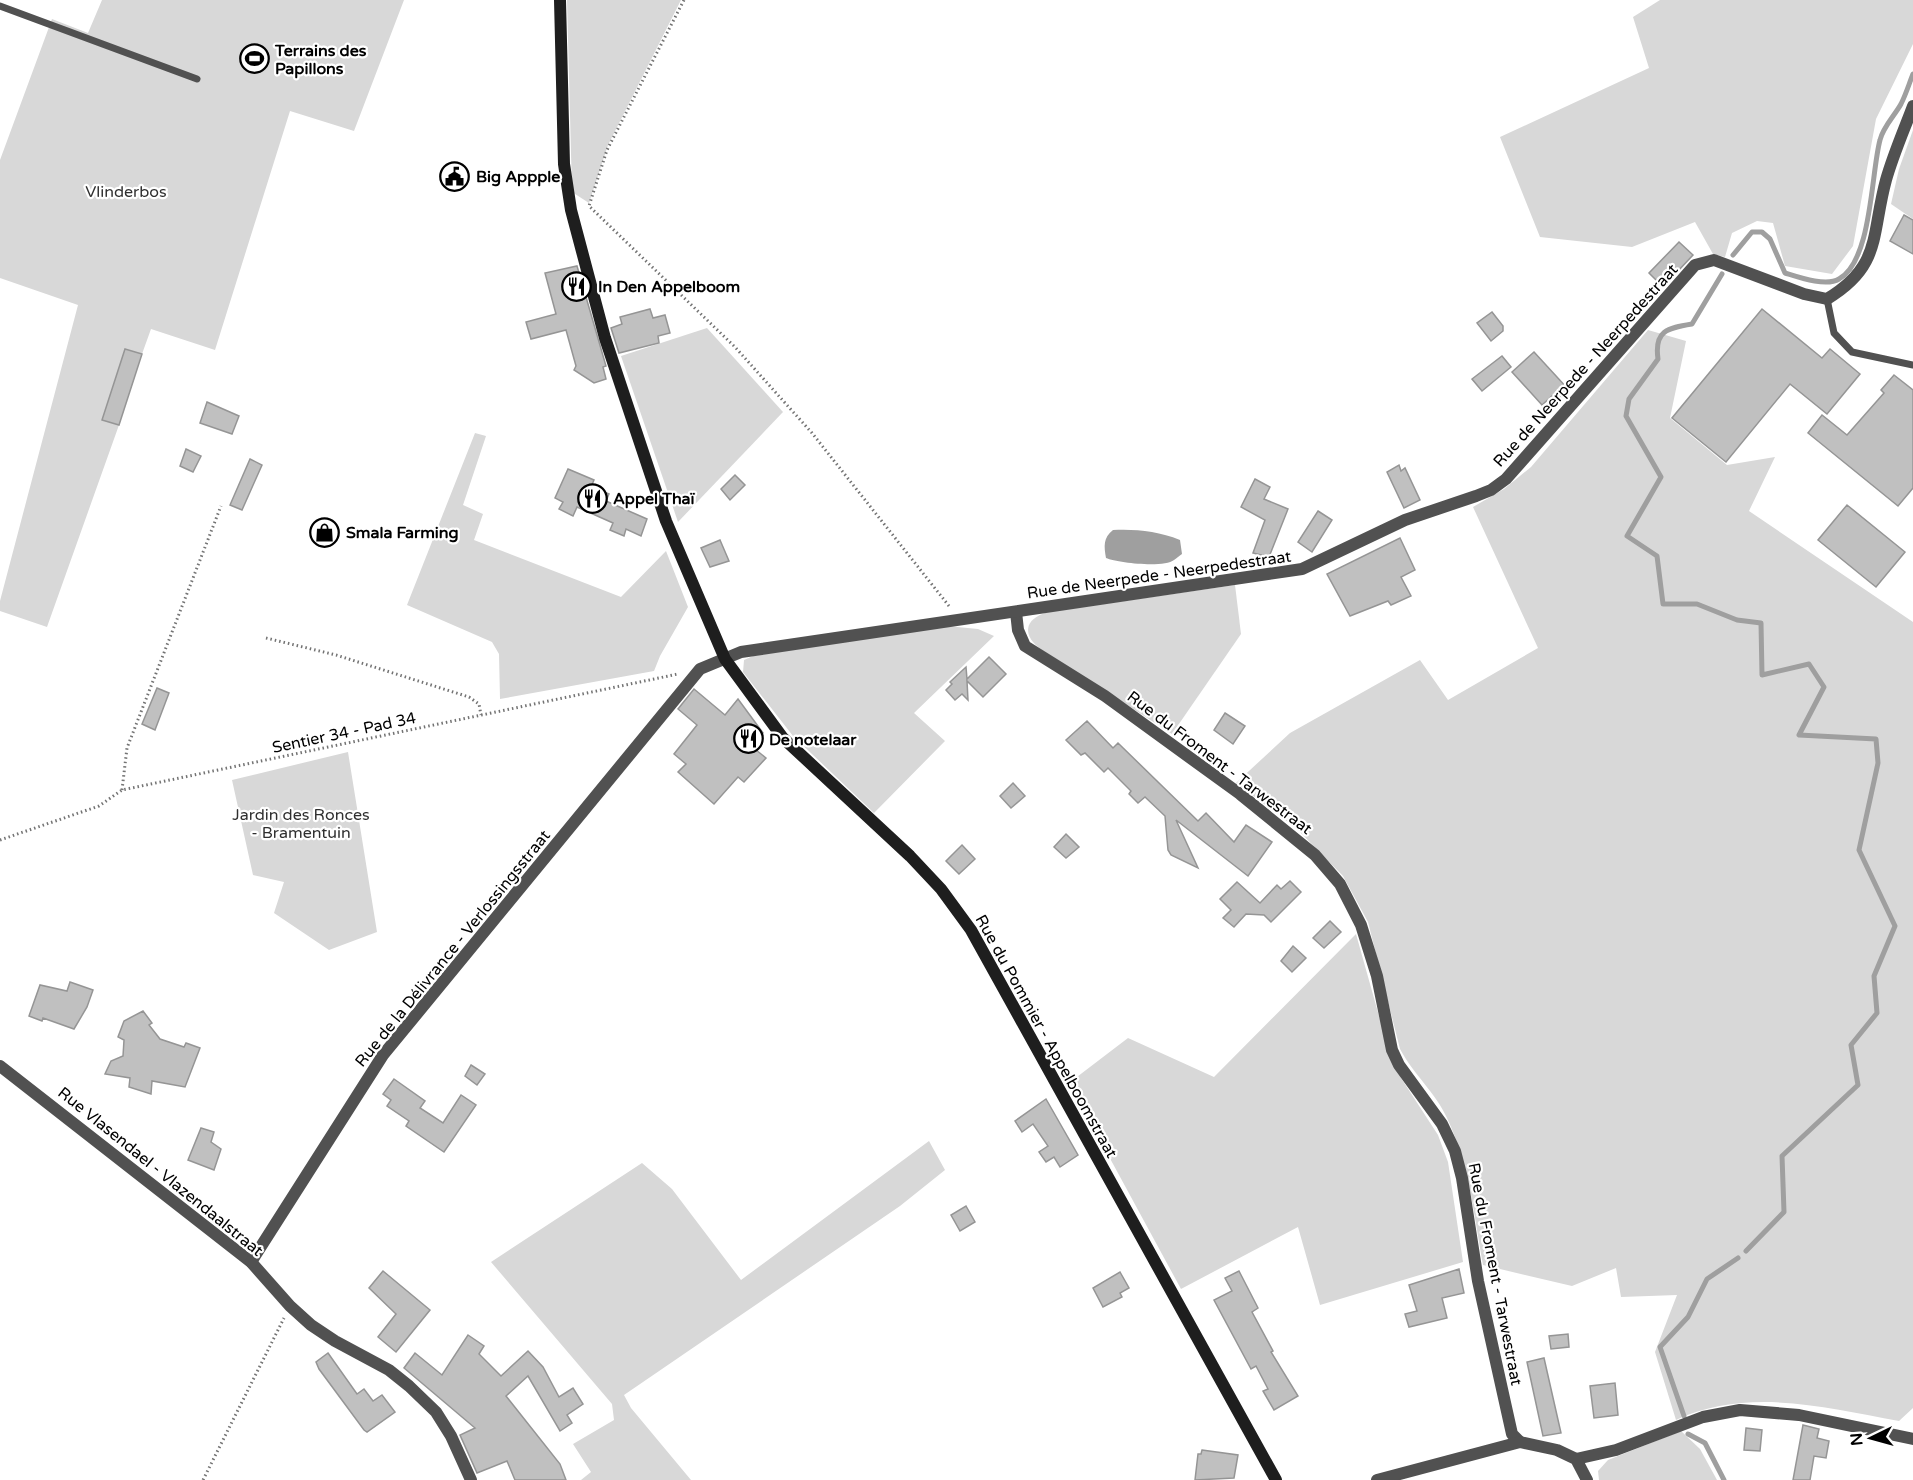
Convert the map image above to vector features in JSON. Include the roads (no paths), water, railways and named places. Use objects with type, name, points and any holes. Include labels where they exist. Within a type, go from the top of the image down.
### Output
[{"type":"street","name":"Rue du Pommier - Appelboomstraat","points":[[560,0],[564,164],[571,210],[605,338],[666,521],[725,659],[783,738],[910,856],[941,889],[971,930],[1276,1480]]},
{"type":"street","points":[[1827,299],[1858,276],[1869,257],[1886,181],[1913,106]]},
{"type":"street","name":"Rue de Neerpede - Neerpedestraat","points":[[700,669],[741,652],[1302,569],[1405,520],[1491,490],[1518,467],[1600,370],[1695,265],[1714,260],[1804,294],[1827,299]]},
{"type":"street","name":"Rue du Froment - Tarwestraat","points":[[1016,612],[1018,630],[1025,646],[1105,696],[1240,794],[1315,855],[1340,885],[1361,925],[1374,966],[1392,1050],[1399,1065],[1442,1124],[1455,1151],[1462,1178],[1478,1281],[1512,1434],[1520,1443]]},
{"type":"street","name":"Rue de la Délivrance - Verlossingsstraat","points":[[251,1262],[383,1055],[700,669]]},
{"type":"street","name":"Rue Vlasendael - Vlazendaalstraat","points":[[0,1066],[251,1262],[290,1306],[335,1341],[389,1370],[409,1386],[436,1412],[451,1436],[471,1480]]},
{"type":"street","points":[[1575,1459],[1616,1450],[1703,1417],[1740,1410],[1799,1415],[1913,1439]]},
{"type":"street","points":[[1377,1480],[1520,1443],[1557,1450],[1575,1459],[1587,1480]]},
{"type":"lane","points":[[0,6],[197,79]]},
{"type":"lane","points":[[1827,299],[1834,333],[1852,352],[1913,365]]},
{"type":"waterway","points":[[1733,255],[1752,232],[1762,232],[1770,239],[1785,273],[1827,282],[1839,279],[1850,269],[1864,236],[1882,135],[1901,104],[1913,74]]},
{"type":"waterway","points":[[1722,274],[1692,324],[1669,329],[1660,337],[1657,350],[1658,359],[1629,399],[1626,416],[1661,477],[1627,536],[1657,556],[1663,604],[1697,604],[1737,620],[1761,623],[1762,675],[1809,664],[1824,687],[1799,735],[1876,739],[1878,763],[1859,850],[1895,926],[1874,976],[1877,1013],[1851,1045],[1858,1085],[1782,1156],[1784,1212],[1746,1251]]},
{"type":"waterway","points":[[1684,1416],[1660,1347],[1688,1317],[1707,1279],[1738,1258]]},
{"type":"waterway","points":[[1688,1434],[1705,1443],[1724,1480]]},
{"type":"place","name":"Terrains des Papillons","points":[[254,59]]},
{"type":"place","name":"Big Appple","points":[[455,176]]},
{"type":"place","name":"In Den Appelboom","points":[[577,286]]},
{"type":"place","name":"Appel Thaï","points":[[592,498]]},
{"type":"place","name":"Smala Farming","points":[[325,532]]},
{"type":"place","name":"De notelaar","points":[[748,739]]},
{"type":"park label","name":"Vlinderbos","points":[[126,191]]},
{"type":"park label","name":"Jardin des Ronces - Bramentuin","points":[[301,823]]}]
